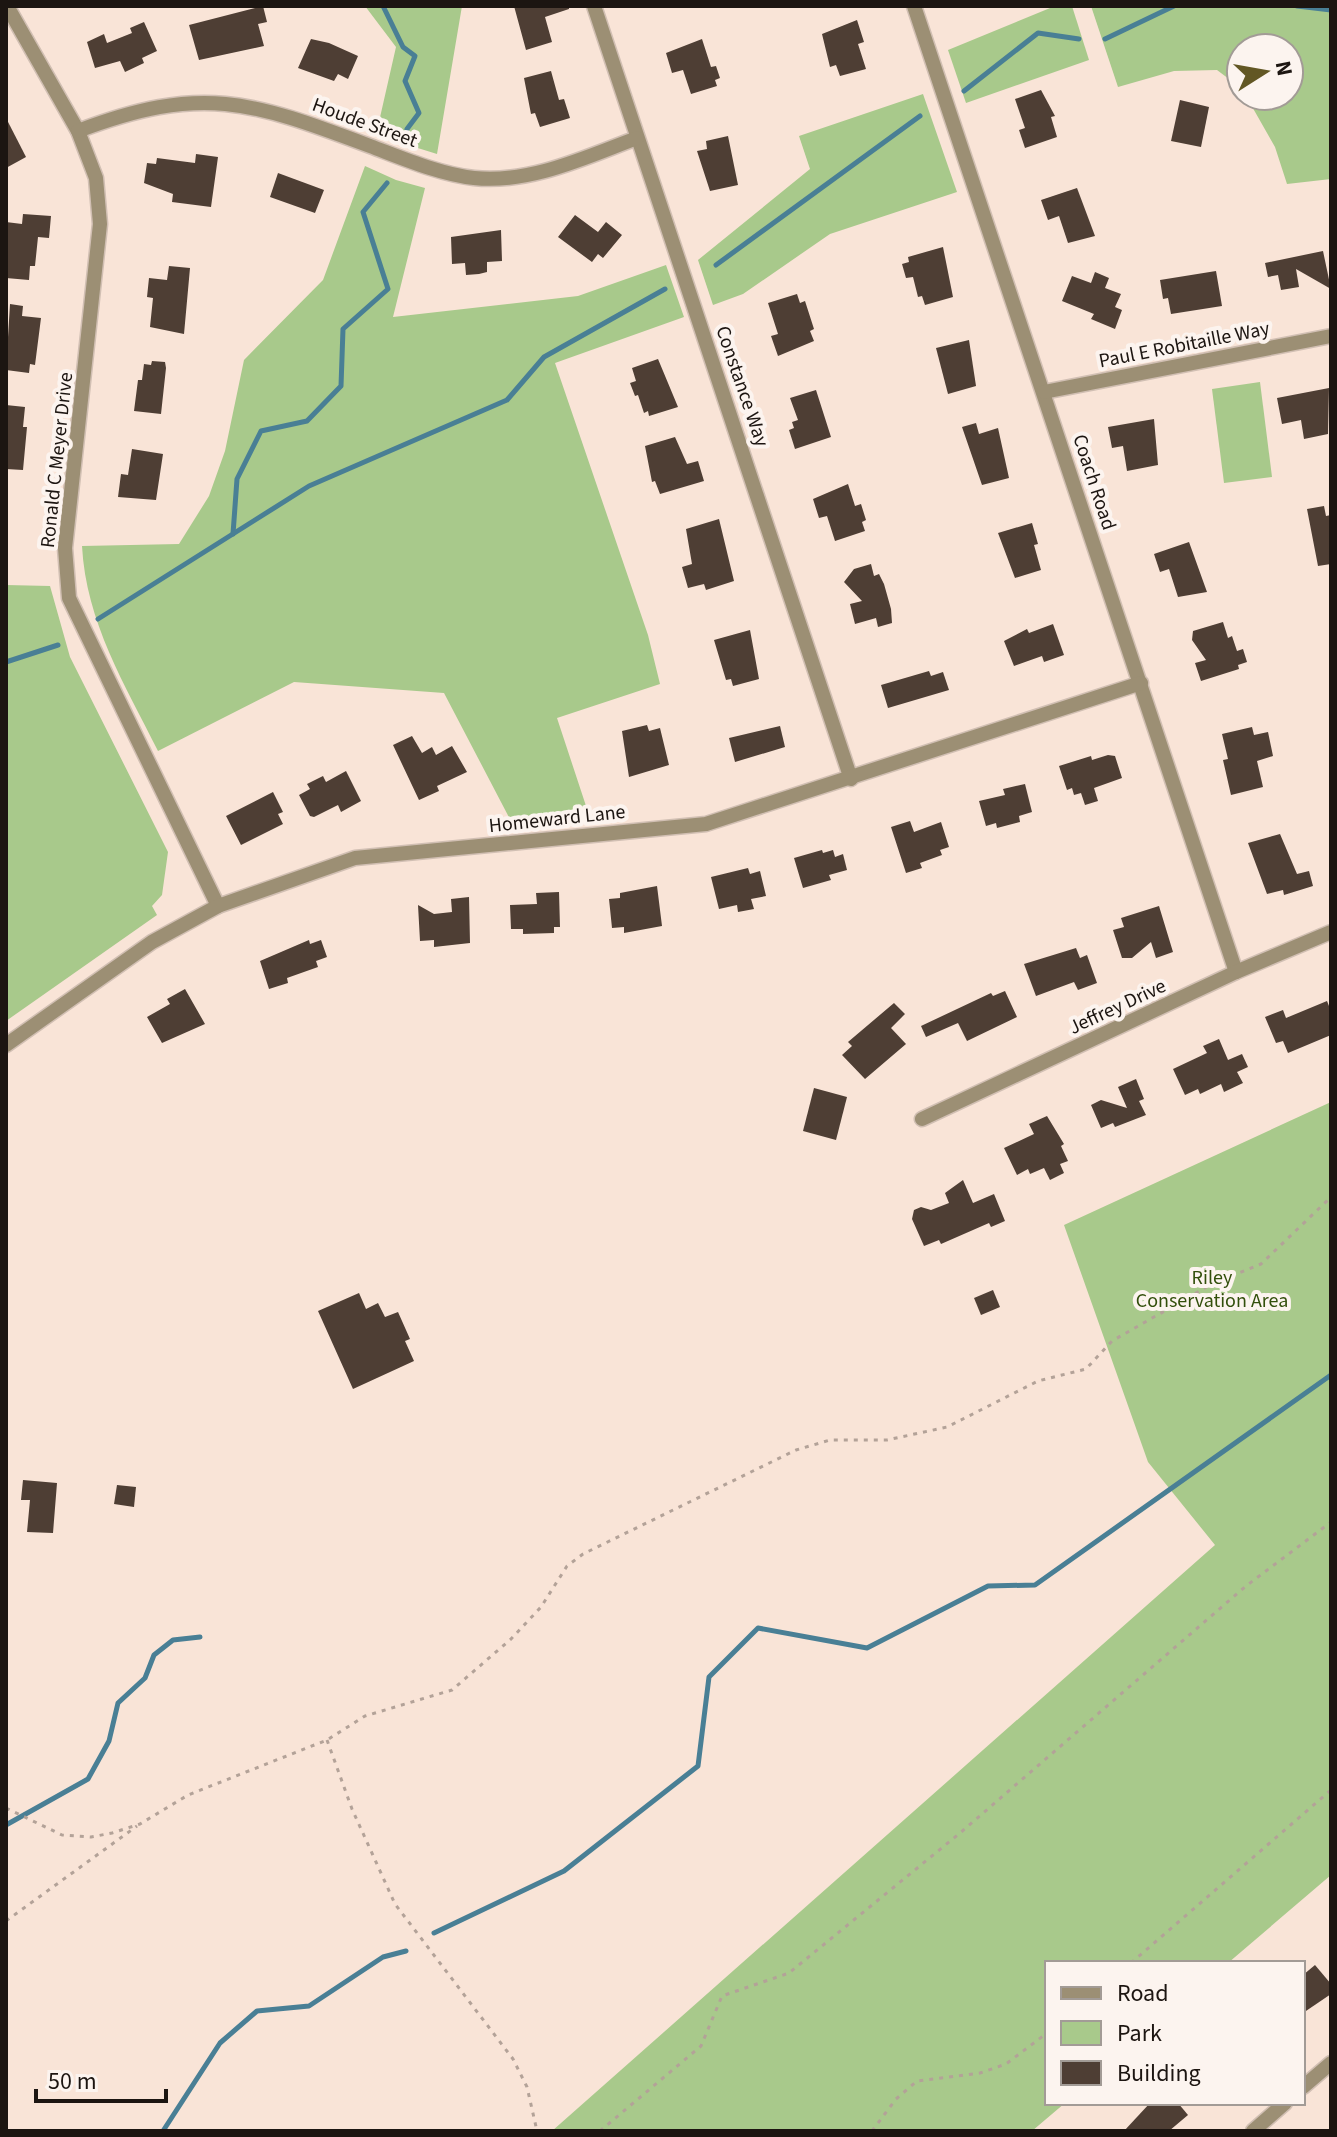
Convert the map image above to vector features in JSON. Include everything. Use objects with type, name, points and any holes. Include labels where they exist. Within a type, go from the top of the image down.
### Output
[{"type":"street","name":"Ronald C Meyer Drive","points":[[7,6],[78,131],[96,178],[100,224],[65,548],[69,598],[218,906]]},
{"type":"street","name":"Constance Way","points":[[594,6],[851,779]]},
{"type":"street","name":"Coach Road","points":[[914,6],[1236,972]]},
{"type":"street","name":"Houde Street","points":[[78,131],[128,112],[163,105],[228,102],[284,113],[404,159],[474,178],[526,175],[570,163],[637,138]]},
{"type":"street","name":"Paul E Robitaille Way","points":[[1044,392],[1331,336]]},
{"type":"street","name":"Homeward Lane","points":[[6,1045],[152,942],[218,906],[355,858],[706,824],[1141,683]]},
{"type":"street","name":"Jeffrey Drive","points":[[922,1119],[1236,972],[1331,932]]},
{"type":"street","points":[[1305,2085],[1331,2063]]},
{"type":"street","points":[[1253,2131],[1283,2105]]},
{"type":"path","points":[[6,1921],[140,1824],[188,1795],[327,1740],[365,1716],[452,1690],[511,1639],[541,1607],[567,1566],[583,1554],[796,1450],[830,1440],[887,1440],[947,1427],[1038,1381],[1086,1369],[1112,1341],[1210,1285],[1261,1264],[1331,1197]]},
{"type":"path","points":[[600,2131],[701,2046],[722,1996],[789,1973],[960,1833],[1246,1586],[1331,1522]]},
{"type":"path","points":[[327,1740],[352,1809],[395,1904],[505,2046],[527,2087],[537,2131]]},
{"type":"path","points":[[1133,1961],[1331,1790]]},
{"type":"path","points":[[6,1808],[62,1835],[91,1837],[140,1824]]},
{"type":"path","points":[[872,2131],[896,2099],[917,2081],[980,2073],[1006,2064],[1045,2035]]},
{"type":"green space","points":[[365,6],[462,6],[437,154],[376,135],[396,47]]},
{"type":"green space","points":[[1055,6],[1072,6],[1089,60],[966,103],[948,50]]},
{"type":"green space","points":[[1091,6],[1331,6],[1331,179],[1287,184],[1275,147],[1255,112],[1305,112],[1305,32],[1225,32],[1225,76],[1217,70],[1174,71],[1118,87]]},
{"type":"green space","points":[[923,94],[957,192],[830,234],[743,294],[713,305],[698,260],[810,169],[799,136]]},
{"type":"green space","points":[[365,166],[396,180],[425,188],[393,317],[578,296],[666,265],[684,317],[555,363],[648,635],[660,684],[557,718],[589,815],[512,823],[444,693],[294,682],[158,751],[99,627],[85,574],[82,546],[179,544],[209,496],[225,451],[244,360],[323,280]]},
{"type":"green space","points":[[1260,382],[1272,477],[1224,483],[1212,389]]},
{"type":"green space","points":[[6,585],[50,586],[70,657],[168,852],[162,895],[152,906],[157,915],[6,1021]]},
{"type":"green space","name":"Riley Conservation Area","points":[[1331,1102],[1331,1875],[1230,1961],[1045,1961],[1045,2105],[1063,2105],[1032,2131],[552,2131],[1215,1545],[1148,1462],[1064,1225]]},
{"type":"building","points":[[263,6],[267,22],[258,24],[264,46],[199,60],[189,25]]},
{"type":"building","points":[[514,6],[569,6],[569,9],[545,17],[552,42],[526,50]]},
{"type":"building","points":[[857,20],[864,42],[858,44],[866,69],[840,76],[836,65],[830,67],[822,34]]},
{"type":"building","points":[[144,22],[157,51],[142,58],[144,63],[125,72],[120,61],[95,68],[87,42],[104,34],[107,43],[132,33],[130,28]]},
{"type":"building","points":[[311,39],[358,56],[348,79],[338,74],[334,81],[298,68]]},
{"type":"building","points":[[702,39],[711,67],[716,66],[720,78],[715,80],[717,86],[691,94],[683,70],[672,73],[666,53]]},
{"type":"building","points":[[551,71],[559,100],[564,99],[570,118],[540,127],[535,113],[531,114],[524,78]]},
{"type":"building","points":[[1041,90],[1055,116],[1051,117],[1057,137],[1025,148],[1019,130],[1025,128],[1015,99]]},
{"type":"building","points":[[1180,100],[1209,107],[1201,147],[1171,141]]},
{"type":"building","points":[[6,118],[26,157],[6,168]]},
{"type":"building","points":[[728,136],[738,185],[710,191],[697,151],[707,149],[706,141]]},
{"type":"building","points":[[196,154],[218,157],[211,207],[172,202],[173,194],[144,183],[147,163],[156,164],[157,158],[195,163]]},
{"type":"building","points":[[278,173],[324,190],[315,213],[270,197]]},
{"type":"building","points":[[1077,188],[1095,236],[1068,243],[1059,216],[1048,220],[1041,200]]},
{"type":"building","points":[[23,214],[51,216],[49,238],[38,237],[35,266],[30,266],[29,280],[6,278],[6,222],[22,224]]},
{"type":"building","points":[[575,215],[598,232],[606,222],[622,235],[603,258],[598,254],[592,262],[558,237]]},
{"type":"building","points":[[501,230],[502,261],[487,262],[487,272],[466,275],[465,263],[452,264],[451,237]]},
{"type":"building","points":[[943,247],[953,297],[925,305],[922,296],[918,297],[913,277],[906,278],[902,264],[909,262],[908,257]]},
{"type":"building","points":[[1323,251],[1331,289],[1296,269],[1299,287],[1281,290],[1278,275],[1268,277],[1265,263]]},
{"type":"building","points":[[169,266],[190,268],[184,334],[150,327],[153,298],[147,297],[149,278],[167,280]]},
{"type":"building","points":[[1216,271],[1222,306],[1171,314],[1168,298],[1163,299],[1160,280]]},
{"type":"building","points":[[1095,272],[1109,278],[1105,288],[1121,294],[1115,307],[1122,310],[1115,329],[1091,319],[1094,314],[1062,301],[1072,276],[1091,283]]},
{"type":"building","points":[[797,294],[800,303],[805,301],[814,329],[810,331],[814,341],[778,356],[771,336],[778,334],[768,303]]},
{"type":"building","points":[[10,304],[23,306],[22,316],[41,318],[35,365],[30,364],[29,373],[6,370]]},
{"type":"building","points":[[969,340],[976,386],[948,394],[936,348]]},
{"type":"building","points":[[658,359],[678,407],[649,416],[648,411],[644,413],[630,383],[636,381],[632,368]]},
{"type":"building","points":[[152,361],[165,362],[161,414],[134,411],[138,380],[142,380],[144,364],[151,365]]},
{"type":"building","points":[[1329,388],[1328,434],[1304,439],[1301,420],[1282,424],[1277,398]]},
{"type":"building","points":[[816,390],[831,437],[795,449],[789,430],[794,428],[792,422],[798,420],[790,398]]},
{"type":"building","points":[[6,405],[25,407],[23,427],[27,427],[23,470],[6,469]]},
{"type":"building","points":[[1154,419],[1158,465],[1127,471],[1123,446],[1112,448],[1108,427]]},
{"type":"building","points":[[976,423],[979,434],[998,428],[1009,478],[982,485],[962,427]]},
{"type":"building","points":[[675,437],[687,464],[698,461],[704,481],[660,494],[655,481],[652,482],[645,446]]},
{"type":"building","points":[[132,449],[163,454],[156,500],[118,497],[121,474],[128,475]]},
{"type":"building","points":[[848,484],[855,506],[861,504],[866,520],[862,522],[865,531],[835,541],[827,516],[819,518],[813,499]]},
{"type":"building","points":[[1324,506],[1326,516],[1331,515],[1331,564],[1318,566],[1307,509]]},
{"type":"building","points":[[719,519],[734,581],[706,590],[704,584],[688,588],[682,567],[692,564],[686,529]]},
{"type":"building","points":[[1032,523],[1041,570],[1015,578],[998,533]]},
{"type":"building","points":[[1189,542],[1207,592],[1178,597],[1169,569],[1160,572],[1154,554]]},
{"type":"building","points":[[871,564],[874,576],[879,574],[884,584],[891,609],[892,623],[878,627],[876,618],[855,624],[850,604],[862,601],[844,582],[854,569]]},
{"type":"building","points":[[1223,622],[1228,638],[1232,636],[1237,651],[1243,649],[1247,662],[1238,665],[1239,669],[1201,681],[1195,663],[1206,660],[1192,640],[1193,631]]},
{"type":"building","points":[[1053,624],[1064,655],[1044,662],[1042,656],[1014,666],[1004,641],[1027,629],[1029,633]]},
{"type":"building","points":[[750,630],[759,679],[733,686],[731,679],[726,680],[714,640]]},
{"type":"building","points":[[929,671],[931,676],[943,672],[949,690],[888,708],[881,685]]},
{"type":"building","points":[[647,725],[649,731],[660,728],[669,765],[629,777],[622,731]]},
{"type":"building","points":[[780,726],[785,747],[735,762],[729,738]]},
{"type":"building","points":[[1252,727],[1254,735],[1268,732],[1273,756],[1257,761],[1263,787],[1231,795],[1223,760],[1228,759],[1222,734]]},
{"type":"building","points":[[412,736],[422,753],[432,747],[436,755],[452,746],[467,772],[437,786],[439,791],[419,800],[393,745]]},
{"type":"building","points":[[1091,756],[1092,760],[1115,756],[1122,778],[1094,788],[1098,801],[1085,805],[1081,793],[1074,795],[1072,788],[1067,790],[1059,766]]},
{"type":"building","points":[[346,771],[361,801],[341,812],[338,805],[310,816],[299,795],[310,789],[307,784],[323,776],[326,782]]},
{"type":"building","points":[[1025,784],[1032,812],[1019,816],[1020,822],[997,828],[996,823],[986,826],[979,801],[1005,795],[1003,789]]},
{"type":"building","points":[[273,792],[283,812],[278,814],[283,824],[241,845],[226,816]]},
{"type":"building","points":[[910,821],[914,832],[941,822],[949,847],[940,850],[942,855],[920,863],[922,868],[906,873],[891,827]]},
{"type":"building","points":[[1280,834],[1297,874],[1309,871],[1313,886],[1284,895],[1283,890],[1267,894],[1248,843]]},
{"type":"building","points":[[822,850],[823,853],[833,850],[835,857],[843,854],[847,870],[829,875],[831,880],[803,888],[794,858]]},
{"type":"building","points":[[748,868],[750,874],[760,871],[766,896],[751,899],[754,909],[738,912],[737,905],[719,909],[711,877]]},
{"type":"building","points":[[657,886],[662,926],[624,933],[624,927],[612,928],[609,899],[620,898],[620,893]]},
{"type":"building","points":[[559,892],[560,927],[554,927],[554,933],[523,934],[523,929],[511,929],[510,905],[537,904],[536,893]]},
{"type":"building","points":[[469,897],[470,943],[434,947],[434,940],[420,941],[418,905],[434,914],[452,912],[451,899]]},
{"type":"building","points":[[1159,906],[1173,952],[1156,958],[1151,942],[1132,958],[1122,958],[1113,930],[1124,927],[1121,918]]},
{"type":"building","points":[[309,940],[310,944],[321,940],[327,957],[316,961],[318,967],[287,978],[288,983],[269,989],[260,961]]},
{"type":"building","points":[[1076,948],[1080,958],[1087,955],[1097,983],[1078,990],[1074,982],[1036,996],[1024,964]]},
{"type":"building","points":[[185,989],[205,1024],[162,1043],[147,1017],[170,1004],[167,999]]},
{"type":"building","points":[[1005,991],[1017,1017],[967,1041],[958,1023],[926,1037],[921,1026],[991,993],[993,996]]},
{"type":"building","points":[[1327,1001],[1331,1011],[1331,1035],[1288,1053],[1283,1041],[1276,1043],[1265,1017],[1283,1010],[1286,1018]]},
{"type":"building","points":[[894,1003],[905,1014],[891,1028],[906,1044],[865,1079],[842,1055],[852,1046],[848,1042]]},
{"type":"building","points":[[1219,1039],[1228,1060],[1242,1054],[1248,1067],[1237,1072],[1243,1083],[1224,1092],[1221,1084],[1200,1094],[1198,1089],[1185,1095],[1173,1069],[1207,1053],[1203,1046]]},
{"type":"building","points":[[1136,1079],[1144,1099],[1139,1101],[1146,1115],[1115,1127],[1113,1123],[1101,1128],[1091,1105],[1101,1100],[1127,1108],[1118,1087]]},
{"type":"building","points":[[814,1088],[847,1097],[836,1140],[803,1131]]},
{"type":"building","points":[[1047,1116],[1064,1144],[1061,1146],[1068,1161],[1060,1164],[1064,1173],[1050,1180],[1044,1168],[1030,1174],[1028,1169],[1017,1175],[1004,1148],[1034,1134],[1029,1124]]},
{"type":"building","points":[[963,1180],[973,1203],[994,1194],[1005,1221],[991,1227],[989,1223],[941,1244],[939,1240],[924,1246],[912,1219],[914,1210],[921,1207],[931,1210],[949,1203],[945,1193]]},
{"type":"building","points":[[993,1290],[1000,1307],[981,1315],[974,1298]]},
{"type":"building","points":[[359,1293],[366,1309],[378,1303],[385,1317],[398,1312],[410,1339],[405,1341],[414,1361],[353,1389],[318,1311]]},
{"type":"building","points":[[23,1480],[57,1483],[53,1533],[27,1532],[30,1500],[21,1500]]},
{"type":"building","points":[[117,1485],[136,1487],[134,1507],[114,1504]]},
{"type":"building","points":[[1315,1965],[1331,1984],[1331,1994],[1305,2012],[1305,1973]]},
{"type":"building","points":[[1148,2105],[1180,2105],[1188,2115],[1169,2131],[1124,2131]]},
{"type":"waterway","points":[[383,6],[403,47],[415,56],[405,81],[419,113],[407,129]]},
{"type":"waterway","points":[[1105,39],[1174,6]]},
{"type":"waterway","points":[[1297,6],[1331,10]]},
{"type":"waterway","points":[[964,91],[1038,33],[1079,39]]},
{"type":"waterway","points":[[716,265],[920,116]]},
{"type":"waterway","points":[[233,534],[237,479],[261,431],[307,421],[341,386],[343,329],[388,289],[363,212],[387,183]]},
{"type":"waterway","points":[[98,619],[309,486],[507,400],[544,357],[665,289]]},
{"type":"waterway","points":[[6,662],[58,645]]},
{"type":"waterway","points":[[434,1933],[564,1871],[698,1766],[709,1677],[758,1628],[867,1648],[988,1586],[1035,1585],[1331,1375]]},
{"type":"waterway","points":[[6,1825],[88,1779],[109,1741],[118,1703],[145,1678],[154,1655],[173,1640],[200,1637]]},
{"type":"waterway","points":[[163,2131],[220,2043],[257,2011],[309,2006],[383,1957],[406,1951]]}]
